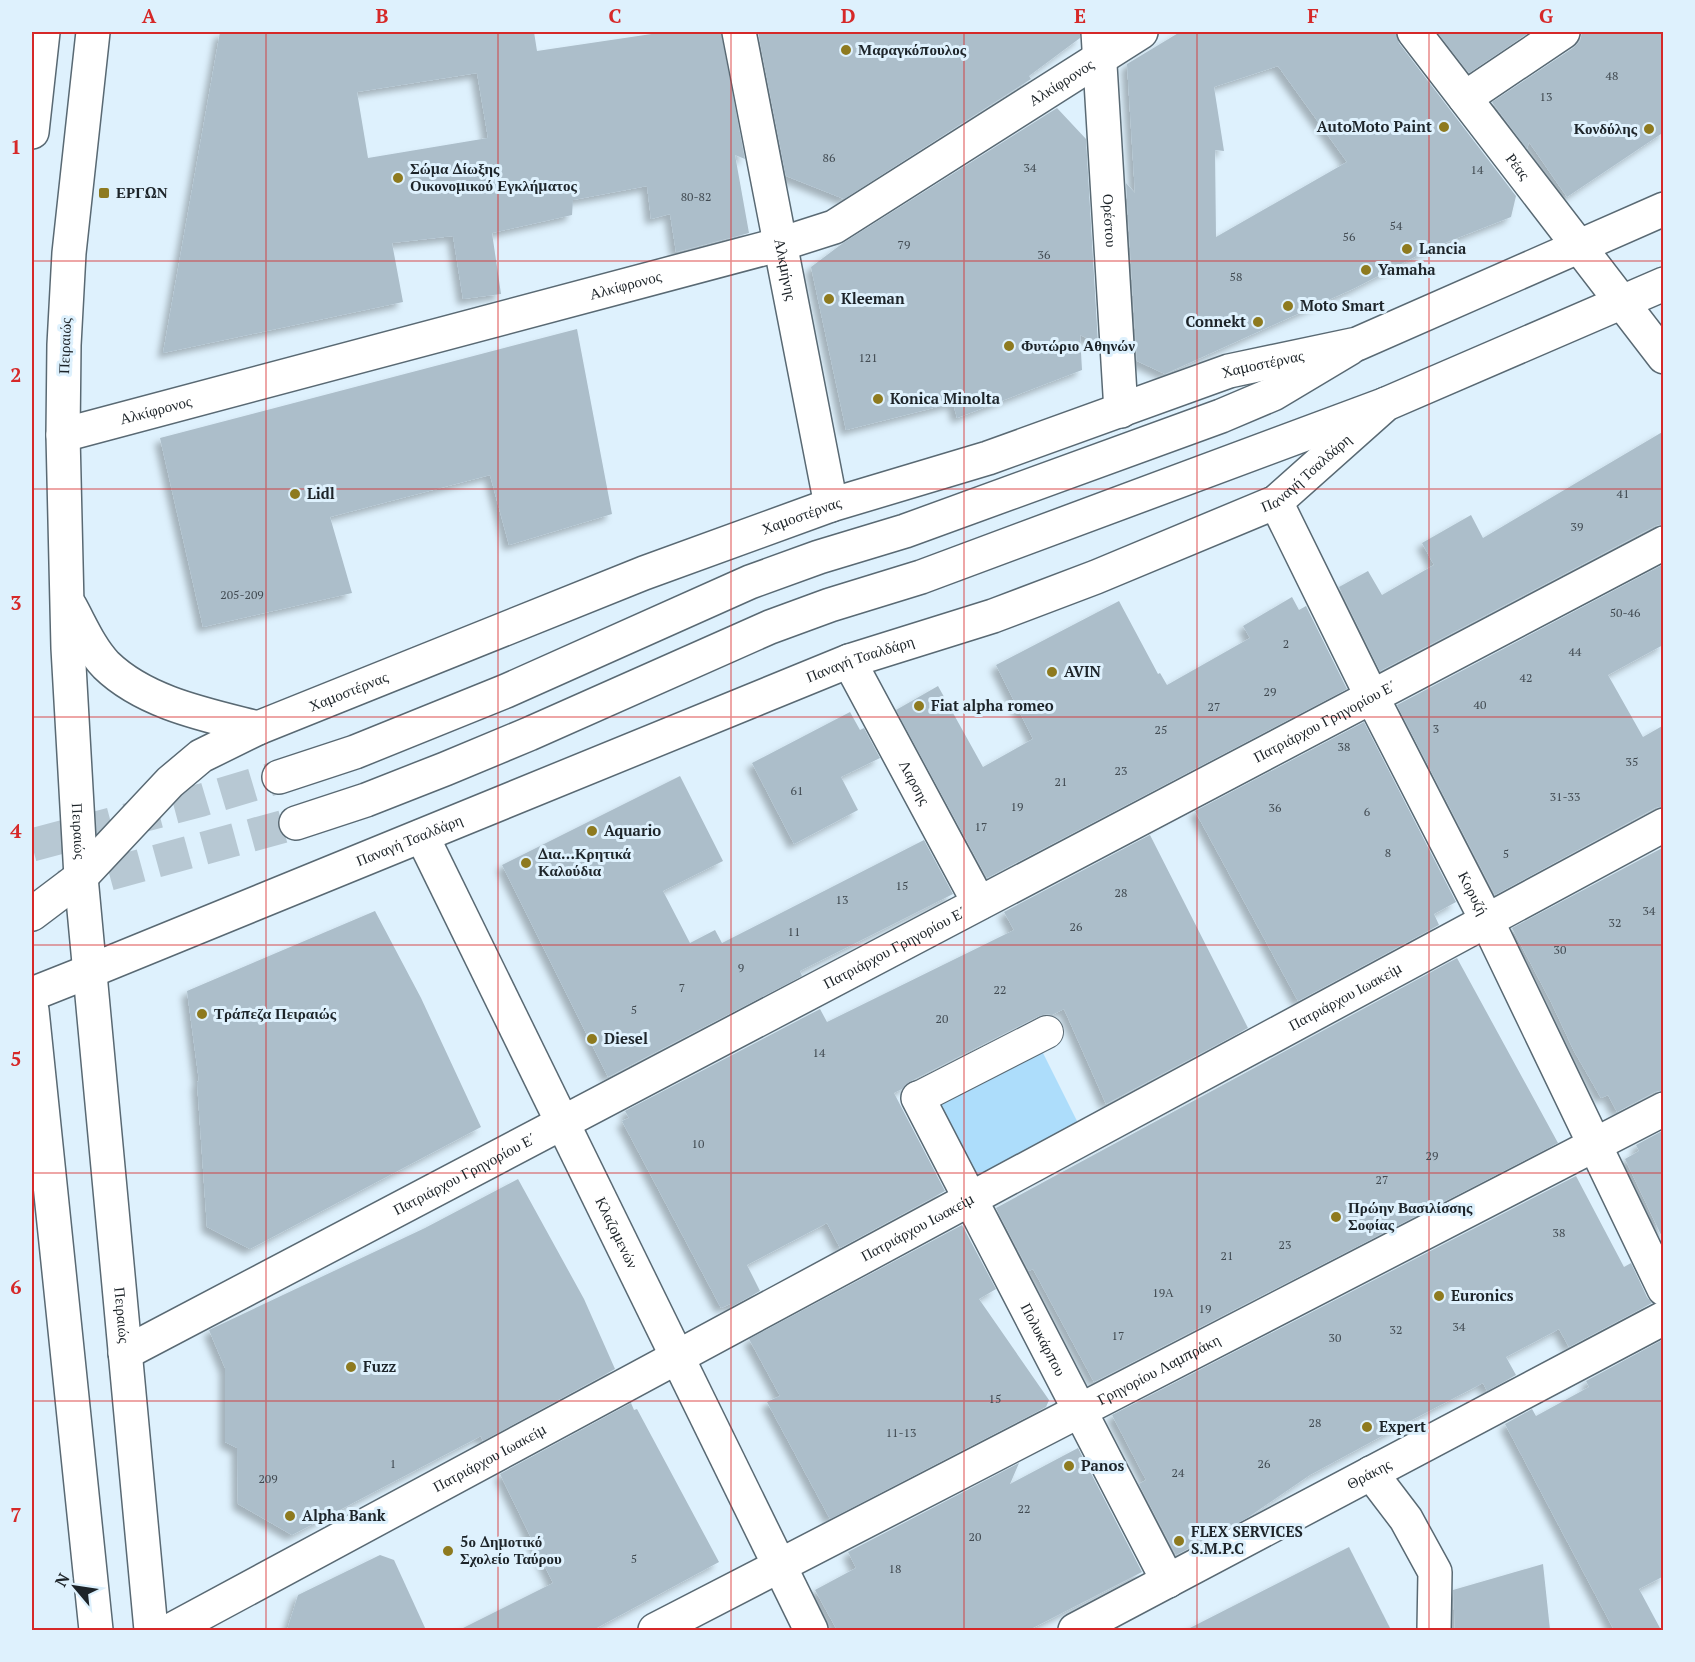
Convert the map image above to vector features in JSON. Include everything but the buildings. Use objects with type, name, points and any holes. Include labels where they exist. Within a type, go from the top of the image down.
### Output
[{"type":"street","points":[[32,132],[43,32]]},
{"type":"street","name":"Πειραιώς","points":[[93,32],[69,253],[64,345],[63,435],[69,658],[81,877],[151,1630]]},
{"type":"street","name":"Αλκμήνης","points":[[739,32],[831,505]]},
{"type":"street","name":"Αλκίφρονος","points":[[63,435],[781,244],[834,227],[1098,45],[1141,32]]},
{"type":"street","name":"Ρέας","points":[[1414,32],[1664,357]]},
{"type":"street","points":[[1465,98],[1563,32]]},
{"type":"street","name":"Ορέστου","points":[[1098,45],[1121,411]]},
{"type":"street","points":[[279,777],[355,752],[506,692],[750,582],[819,557],[905,531],[1221,416],[1273,394],[1357,344],[1664,209]]},
{"type":"street","name":"Παναγή Τσαλδάρη","points":[[32,994],[849,661],[1004,612],[1096,577],[1276,502],[1386,404],[1664,284]]},
{"type":"street","name":"Χαμοστέρνας","points":[[32,914],[81,877],[170,782],[201,756],[258,728],[644,573],[831,505],[988,458],[1229,371],[1357,344]]},
{"type":"street","points":[[296,823],[366,800],[530,734],[770,627],[830,605],[921,577],[1386,404]]},
{"type":"street","name":"Κορυζή","points":[[1276,502],[1371,697],[1487,921],[1664,1289]]},
{"type":"street","name":"Πατριάρχου Γρηγορίου Ε΄","points":[[125,1353],[1664,543]]},
{"type":"street","points":[[68,602],[91,646],[107,665],[132,684],[156,696],[207,715],[258,728]]},
{"type":"street","name":"Λαρσης","points":[[849,661],[979,903]]},
{"type":"street","name":"Πατριάρχου Ιωακείμ","points":[[171,1630],[1664,825]]},
{"type":"street","name":"Κλαζομενών","points":[[422,836],[811,1630]]},
{"type":"street","points":[[32,1010],[96,1630]]},
{"type":"street","points":[[918,1098],[1047,1032]]},
{"type":"street","name":"Πολυκάρπου","points":[[918,1098],[1078,1412],[1168,1581]]},
{"type":"street","name":"Γρηγορίου Λαμπράκη","points":[[655,1630],[1664,1109]]},
{"type":"street","name":"Θράκης","points":[[1075,1630],[1664,1318]]},
{"type":"street","points":[[1371,1473],[1406,1519],[1435,1572],[1434,1630]]},
{"type":"shaded area","points":[[1039,1045],[1079,1125],[973,1178],[933,1099]]},
{"type":"tunnel","points":[[32,845],[279,777]]},
{"type":"tunnel","points":[[62,887],[296,823]]},
{"type":"place","name":"Μαραγκόπουλος","points":[[846,50]]},
{"type":"place","name":"AutoMoto Paint","points":[[1444,127]]},
{"type":"place","name":"Κονδύλης","points":[[1649,129]]},
{"type":"place","name":"Σώμα Δίωξης Οικονομικού Εγκλήματος","points":[[398,178]]},
{"type":"place","name":"ΕΡΓΩΝ","points":[[104,193]]},
{"type":"place","name":"Lancia","points":[[1407,249]]},
{"type":"place","name":"Yamaha","points":[[1366,270]]},
{"type":"place","name":"Kleeman","points":[[829,299]]},
{"type":"place","name":"Moto Smart","points":[[1288,306]]},
{"type":"place","name":"Connekt","points":[[1258,322]]},
{"type":"place","name":"Φυτώριο Αθηνών","points":[[1009,346]]},
{"type":"place","name":"Konica Minolta","points":[[878,399]]},
{"type":"place","name":"Lidl","points":[[295,494]]},
{"type":"place","name":"AVIN","points":[[1052,672]]},
{"type":"place","name":"Fiat alpha romeo","points":[[919,706]]},
{"type":"place","name":"Aquario","points":[[592,831]]},
{"type":"place","name":"Δια...Κρητικά Καλούδια","points":[[526,863]]},
{"type":"place","name":"Τράπεζα Πειραιώς","points":[[202,1014]]},
{"type":"place","name":"Diesel","points":[[592,1039]]},
{"type":"place","name":"Πρώην Βασιλίσσης Σοφίας","points":[[1336,1217]]},
{"type":"place","name":"Euronics","points":[[1439,1296]]},
{"type":"place","name":"Fuzz","points":[[351,1367]]},
{"type":"place","name":"Expert","points":[[1367,1427]]},
{"type":"place","name":"Panos","points":[[1069,1466]]},
{"type":"place","name":"Alpha Bank","points":[[290,1516]]},
{"type":"place","name":"FLEX SERVICES S.M.P.C","points":[[1179,1541]]},
{"type":"place","name":"5ο Δημοτικό Σχολείο Ταύρου","points":[[448,1551]]}]
